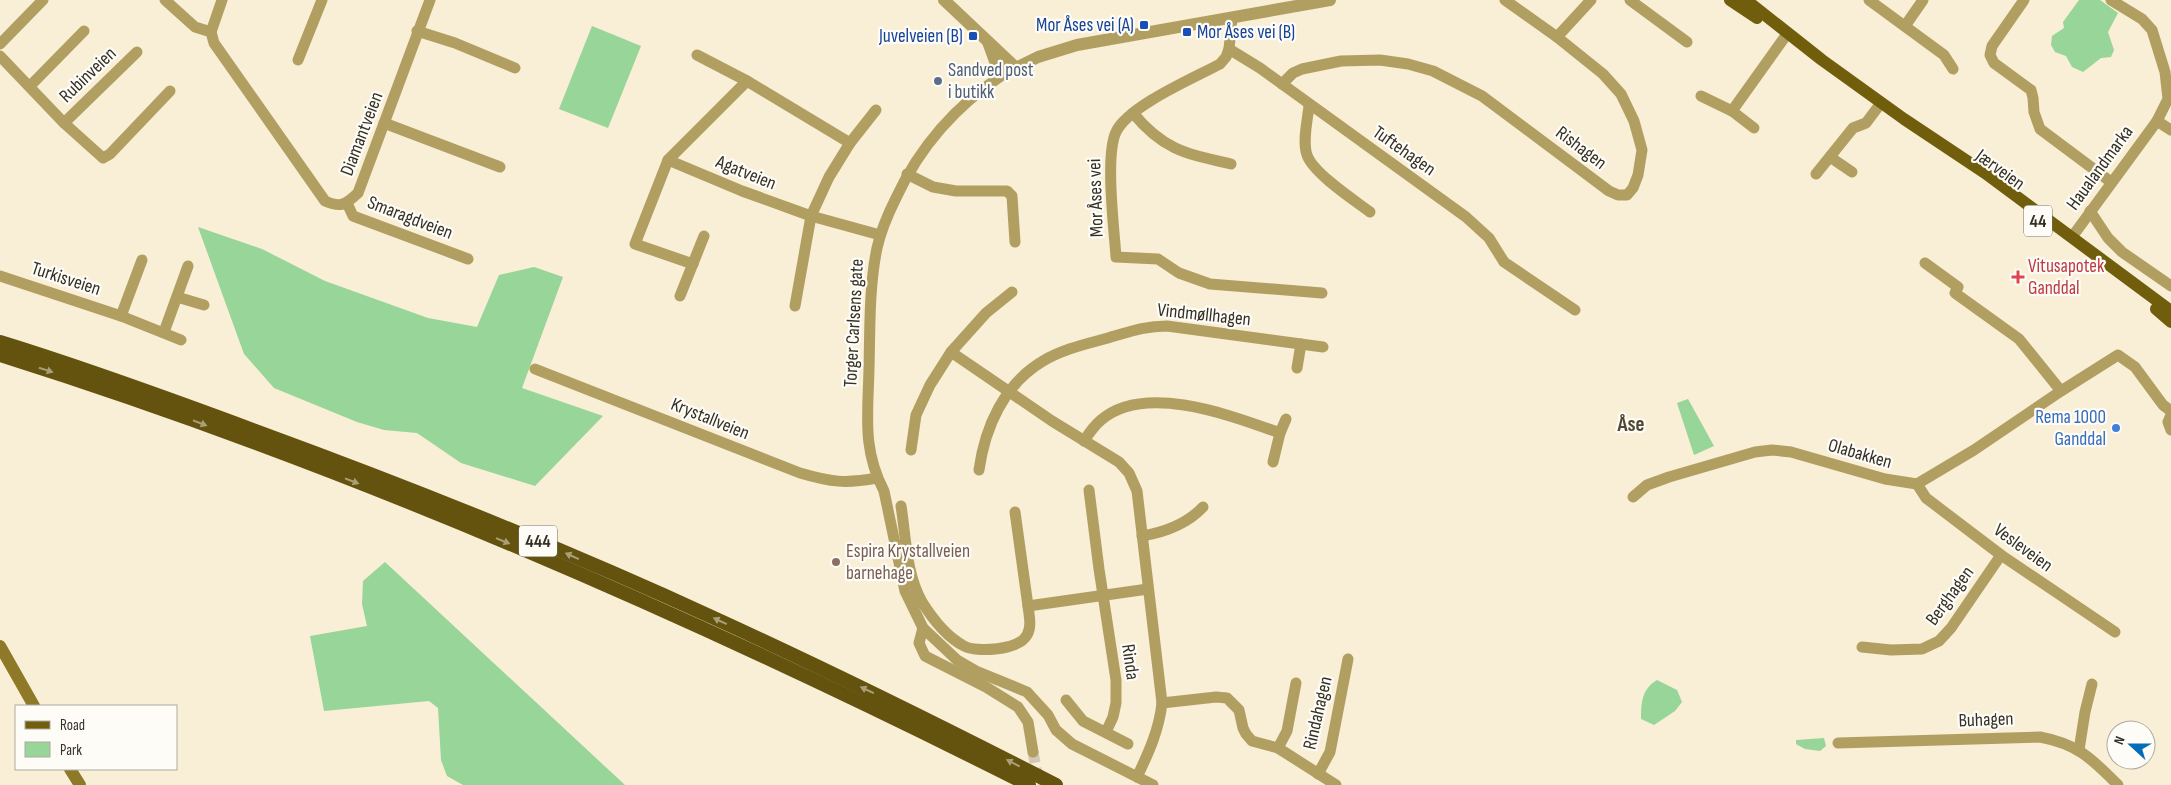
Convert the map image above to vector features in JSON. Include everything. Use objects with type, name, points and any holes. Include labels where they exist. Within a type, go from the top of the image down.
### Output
[{"type":"highway","name":"444","points":[[0,342],[182,403],[336,460],[507,528],[713,617],[914,712],[1056,785]]},
{"type":"highway","name":"444","points":[[0,355],[182,416],[426,510],[561,565],[709,631],[909,725],[1029,785]]},
{"type":"main road","name":"Jærveien","points":[[1730,0],[1786,34],[1881,103],[1943,144],[2171,311]]},
{"type":"main road","name":"Jærveien","points":[[1746,0],[1772,19],[1786,34]]},
{"type":"main road","name":"Jærveien","points":[[1904,119],[1940,149],[2112,275],[2171,322]]},
{"type":"main road","points":[[0,646],[33,705]]},
{"type":"main road","points":[[71,770],[80,785]]},
{"type":"street","points":[[0,44],[43,0]]},
{"type":"street","points":[[165,0],[195,27],[212,32],[222,0]]},
{"type":"street","points":[[298,60],[322,0]]},
{"type":"street","name":"Diamantveien","points":[[212,32],[214,43],[324,201],[336,206],[347,203],[358,193],[430,0]]},
{"type":"street","points":[[944,0],[1015,67]]},
{"type":"street","name":"Torger Carlsens gate","points":[[924,628],[905,591],[884,491],[877,478],[868,443],[871,290],[880,235],[907,174],[938,129],[979,90],[1015,67],[1038,57],[1077,45],[1330,0]]},
{"type":"street","name":"Rishagen","points":[[1282,84],[1293,73],[1302,69],[1341,61],[1380,60],[1408,64],[1433,72],[1482,96],[1609,191],[1618,195],[1627,194],[1633,188],[1638,175],[1642,150],[1634,121],[1620,94],[1603,74],[1557,37],[1505,0]]},
{"type":"street","points":[[1557,37],[1590,0]]},
{"type":"street","points":[[1630,0],[1687,42]]},
{"type":"street","points":[[1869,0],[1944,55],[1953,69]]},
{"type":"street","points":[[1904,26],[1923,0]]},
{"type":"street","points":[[2024,0],[1992,46],[1990,55],[1994,63],[2031,90],[2034,112],[2040,129],[2111,182]]},
{"type":"street","name":"Haualandmarka","points":[[2072,237],[2157,121],[2168,99],[2165,72],[2152,30],[2142,19],[2112,0]]},
{"type":"street","points":[[1229,48],[1232,18]]},
{"type":"street","name":"Rubinveien","points":[[30,86],[84,31]]},
{"type":"street","points":[[417,31],[455,43],[515,68]]},
{"type":"street","points":[[1732,111],[1786,34]]},
{"type":"street","points":[[988,42],[996,64],[1004,74]]},
{"type":"street","name":"Tuftehagen","points":[[1229,48],[1466,217],[1489,238],[1504,262],[1575,310]]},
{"type":"street","name":"Mor Åses vei","points":[[1229,48],[1226,57],[1220,64],[1147,102],[1116,130],[1112,145],[1116,257],[1158,259],[1179,273],[1210,284],[1322,293]]},
{"type":"street","name":"Rubinveien","points":[[64,123],[137,52]]},
{"type":"street","points":[[696,55],[747,81],[850,143]]},
{"type":"street","name":"Rubinveien","points":[[0,56],[64,123],[103,158],[110,154],[170,91]]},
{"type":"street","points":[[693,264],[635,244],[668,160],[747,81]]},
{"type":"street","points":[[1701,96],[1732,111],[1754,128]]},
{"type":"street","points":[[1816,174],[1853,128],[1866,123],[1881,103]]},
{"type":"street","points":[[1309,105],[1307,155],[1313,165],[1336,187],[1370,212]]},
{"type":"street","points":[[795,306],[811,216],[829,177],[850,143],[876,110]]},
{"type":"street","points":[[1133,113],[1146,130],[1175,149],[1231,164]]},
{"type":"street","name":"Haualandmarka","points":[[2157,121],[2171,130]]},
{"type":"street","points":[[384,123],[500,167]]},
{"type":"street","points":[[1830,157],[1852,172]]},
{"type":"street","name":"Agatveien","points":[[668,160],[742,191],[811,216],[880,235]]},
{"type":"street","points":[[907,174],[933,187],[956,191],[1007,191],[1012,196],[1015,242]]},
{"type":"street","name":"Smaragdveien","points":[[347,203],[354,216],[468,259]]},
{"type":"street","points":[[2090,211],[2108,238],[2122,252],[2171,286]]},
{"type":"street","points":[[680,296],[704,236]]},
{"type":"street","points":[[121,316],[142,260]]},
{"type":"street","points":[[1925,263],[1958,287],[1955,293],[2019,339],[2061,391]]},
{"type":"street","points":[[164,332],[188,266]]},
{"type":"street","name":"Turkisveien","points":[[0,276],[121,316],[181,340]]},
{"type":"street","points":[[911,450],[916,415],[930,385],[951,352],[986,313],[1012,292]]},
{"type":"street","points":[[177,297],[204,305]]},
{"type":"street","name":"Vindmøllhagen","points":[[979,470],[990,423],[997,409],[1010,392],[1026,374],[1042,361],[1083,344],[1148,326],[1167,326],[1323,347]]},
{"type":"street","points":[[1297,368],[1301,344]]},
{"type":"street","points":[[951,352],[1084,441],[1119,462],[1129,473],[1137,491],[1162,702],[1160,722],[1137,777]]},
{"type":"street","points":[[1917,484],[1974,450],[2118,355],[2135,368],[2171,413],[2168,422],[2171,430]]},
{"type":"street","name":"Krystallveien","points":[[535,369],[800,473],[830,481],[853,482],[877,478]]},
{"type":"street","points":[[1084,441],[1092,428],[1102,419],[1137,403],[1160,403],[1204,408],[1280,433]]},
{"type":"street","points":[[1273,462],[1280,433],[1286,419]]},
{"type":"street","name":"Olabakken","points":[[1633,497],[1647,485],[1654,482],[1755,452],[1772,450],[1791,452],[1885,479],[1917,484]]},
{"type":"street","name":"Vesleveien","points":[[1917,484],[1926,498],[2001,555],[2115,632]]},
{"type":"street","name":"Rinda","points":[[1089,490],[1116,680],[1116,703],[1113,717],[1106,732]]},
{"type":"street","points":[[902,506],[913,581],[922,602],[947,634],[964,646],[980,651],[1020,643],[1026,637],[1030,628],[1015,512]]},
{"type":"street","points":[[1142,536],[1160,533],[1183,523],[1203,507]]},
{"type":"street","name":"Berghagen","points":[[1862,647],[1891,650],[1922,649],[1940,640],[1951,628],[2001,555]]},
{"type":"street","points":[[1028,606],[1148,589]]},
{"type":"street","points":[[1034,752],[1028,722],[1018,707],[986,687],[925,656],[918,643],[924,628],[957,660],[976,671],[1027,692],[1048,715],[1056,730],[1072,744],[1153,785]]},
{"type":"street","name":"Rindahagen","points":[[1318,774],[1330,752],[1348,659]]},
{"type":"street","name":"Rindahagen","points":[[1278,748],[1287,731],[1296,684]]},
{"type":"street","points":[[2080,750],[2085,712],[2092,684]]},
{"type":"street","name":"Rindahagen","points":[[1162,702],[1216,697],[1227,698],[1239,710],[1243,728],[1249,738],[1257,743],[1278,748],[1336,785]]},
{"type":"street","points":[[1066,700],[1083,721],[1128,744]]},
{"type":"street","name":"Buhagen","points":[[1838,743],[2026,736],[2060,740],[2080,750],[2118,785]]},
{"type":"green space","points":[[2079,0],[2100,0],[2118,13],[2108,32],[2114,50],[2111,57],[2101,58],[2083,72],[2072,67],[2066,56],[2055,52],[2051,45],[2052,36],[2064,28],[2063,22]]},
{"type":"green space","points":[[592,26],[641,46],[608,128],[559,109]]},
{"type":"green space","points":[[198,227],[262,249],[325,281],[428,318],[477,327],[499,275],[534,267],[563,277],[522,388],[603,416],[535,486],[461,463],[417,433],[384,430],[357,422],[274,388],[244,354]]},
{"type":"green space","points":[[1688,399],[1714,446],[1694,455],[1677,403]]},
{"type":"green space","points":[[385,562],[625,785],[463,785],[447,776],[441,760],[438,708],[429,701],[324,711],[310,636],[367,626],[362,604],[363,581]]},
{"type":"green space","points":[[1657,680],[1677,690],[1682,702],[1675,711],[1654,725],[1641,719],[1641,707],[1645,692]]},
{"type":"green space","points":[[1824,738],[1826,746],[1820,751],[1805,749],[1796,744],[1796,740]]},
{"type":"tunnel","points":[[1033,752],[1039,785]]},
{"type":"place","name":"Mor Åses vei (A)","points":[[1144,25]]},
{"type":"place","name":"Mor Åses vei (B)","points":[[1187,32]]},
{"type":"place","name":"Juvelveien (B)","points":[[973,36]]},
{"type":"place","name":"Sandved post i butikk","points":[[938,81]]},
{"type":"place","name":"Vitusapotek Ganddal","points":[[2018,277]]},
{"type":"place","name":"Rema 1000 Ganddal","points":[[2116,428]]},
{"type":"place","name":"Espira Krystallveien barnehage","points":[[836,562]]},
{"type":"district","name":"Åse","points":[[1631,424]]}]
